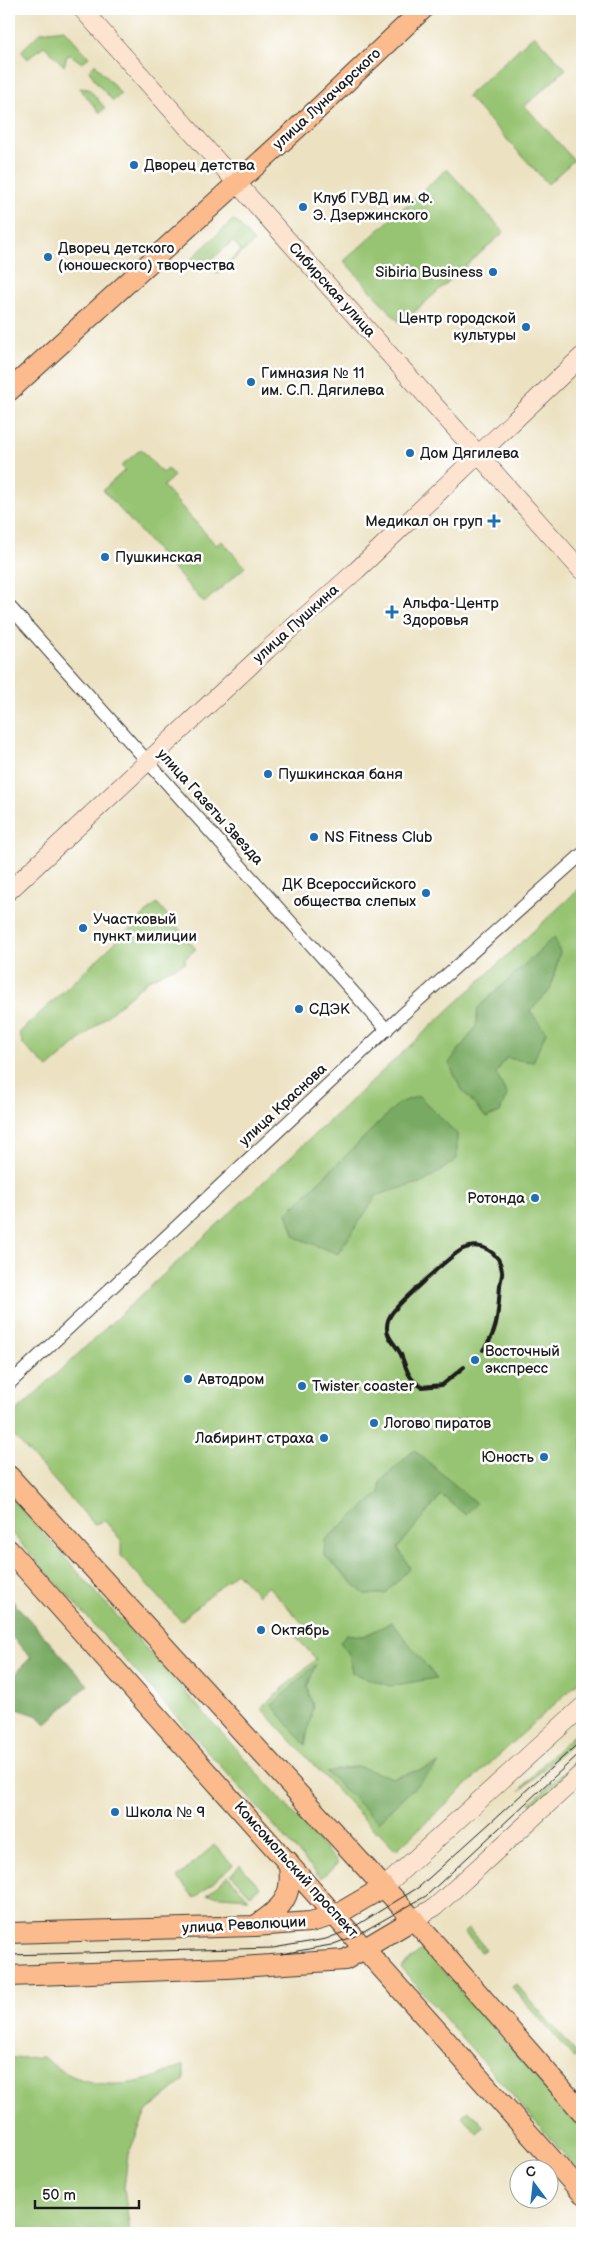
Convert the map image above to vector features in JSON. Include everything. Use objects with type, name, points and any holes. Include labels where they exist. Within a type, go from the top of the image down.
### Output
[{"type":"main road","name":"Сибирская улица","points":[[82,9],[582,571]]},
{"type":"main road","name":"улица Луначарского","points":[[9,391],[237,183],[423,9]]},
{"type":"main road","name":"улица Пушкина","points":[[9,890],[147,760],[357,570],[582,356]]},
{"type":"main road","points":[[9,1476],[414,1920],[580,2106]]},
{"type":"main road","name":"Комсомольский проспект","points":[[9,1550],[582,2193]]},
{"type":"main road","name":"улица Революции","points":[[9,1933],[254,1926],[310,1922],[336,1915],[384,1887],[582,1707]]},
{"type":"main road","points":[[9,1976],[227,1968],[345,1960],[435,1907],[582,1773]]},
{"type":"main road","points":[[254,1926],[280,1908],[286,1897],[291,1877],[288,1861]]},
{"type":"street","name":"улица Газеты Звезда","points":[[9,606],[387,1030]]},
{"type":"street","name":"улица Краснова","points":[[9,1384],[387,1030],[582,854]]},
{"type":"green space","points":[[64,29],[89,57],[82,63],[71,55],[67,56],[64,66],[44,46],[28,59],[21,51],[41,32]]},
{"type":"green space","points":[[534,35],[566,69],[525,106],[574,160],[548,184],[467,96]]},
{"type":"green space","points":[[95,64],[121,94],[113,101],[96,82],[89,70]]},
{"type":"green space","points":[[79,88],[89,89],[105,108],[100,113]]},
{"type":"green space","points":[[447,169],[504,232],[401,324],[344,261]]},
{"type":"green space","points":[[233,220],[254,242],[218,274],[215,273],[241,251],[233,241],[203,267],[190,260]]},
{"type":"green space","points":[[141,449],[162,473],[168,469],[174,476],[163,486],[216,545],[222,541],[245,567],[204,603],[103,490],[125,470],[121,466]]},
{"type":"green space","points":[[582,886],[582,1679],[396,1850],[378,1831],[376,1832],[261,1708],[316,1659],[295,1636],[306,1627],[268,1586],[258,1595],[236,1572],[181,1621],[121,1556],[121,1540],[105,1521],[94,1524],[9,1431],[9,1418]]},
{"type":"green space","points":[[157,903],[196,949],[184,959],[186,962],[148,980],[48,1068],[24,1046],[19,1033]]},
{"type":"green space","points":[[554,937],[560,952],[550,990],[530,1011],[546,1032],[533,1062],[506,1058],[496,1073],[507,1095],[500,1112],[486,1118],[460,1087],[449,1063],[476,1027],[478,1008]]},
{"type":"green space","points":[[419,1096],[457,1134],[457,1159],[426,1181],[377,1195],[338,1254],[295,1237],[287,1213],[399,1103]]},
{"type":"green space","points":[[414,1450],[476,1503],[466,1515],[441,1495],[398,1548],[410,1568],[385,1594],[364,1594],[324,1555],[325,1540],[380,1493],[380,1482]]},
{"type":"green space","points":[[9,1495],[338,1863],[321,1878],[9,1530]]},
{"type":"green space","points":[[9,1597],[88,1685],[46,1724],[38,1716],[9,1706],[9,1679],[31,1657],[9,1634]]},
{"type":"green space","points":[[392,1622],[436,1678],[390,1686],[352,1673],[349,1654],[340,1642],[346,1634],[364,1636]]},
{"type":"green space","points":[[316,1664],[307,1687],[313,1706],[305,1745],[272,1705]]},
{"type":"green space","points":[[582,1727],[582,1734],[520,1791],[544,1763]]},
{"type":"green space","points":[[582,1756],[582,1764],[534,1807],[530,1803]]},
{"type":"green space","points":[[439,1764],[378,1822],[326,1772],[357,1766],[393,1778]]},
{"type":"green space","points":[[214,1845],[233,1865],[195,1898],[177,1878]]},
{"type":"green space","points":[[240,1865],[260,1887],[250,1895],[231,1874]]},
{"type":"green space","points":[[228,1876],[248,1898],[207,1895]]},
{"type":"green space","points":[[469,1929],[486,1949],[481,1952],[464,1932]]},
{"type":"green space","points":[[423,1948],[582,2130],[582,2175],[401,1968]]},
{"type":"green space","points":[[516,1984],[578,2055],[574,2058],[512,1987]]},
{"type":"green space","points":[[43,2057],[59,2069],[76,2077],[112,2084],[148,2079],[184,2064],[184,2081],[146,2112],[128,2155],[124,2187],[130,2233],[9,2233],[9,2058]]},
{"type":"green space","points":[[469,2110],[484,2127],[477,2133],[462,2116]]},
{"type":"tram line","points":[[9,1955],[273,1948],[326,1939],[349,1930],[419,1887],[582,1740]]},
{"type":"tram line","points":[[281,1954],[331,1945],[355,1936],[426,1896],[582,1751]]},
{"type":"railway","points":[[464,1367],[442,1385],[422,1387],[409,1374],[400,1353],[388,1335],[387,1325],[392,1313],[415,1289],[457,1253],[463,1249],[476,1246],[482,1247],[493,1254],[497,1258],[502,1271],[495,1328],[483,1350]]},
{"type":"place","name":"Дворец детства","points":[[134,165]]},
{"type":"place","name":"Клуб ГУВД им. Ф. Э. Дзержинского","points":[[303,207]]},
{"type":"place","name":"Дворец детского (юношеского) творчества","points":[[48,257]]},
{"type":"place","name":"Sibiria Business","points":[[493,272]]},
{"type":"place","name":"Центр городской культуры","points":[[526,327]]},
{"type":"place","name":"Гимназия № 11 им. С.П. Дягилева","points":[[251,382]]},
{"type":"place","name":"Дом Дягилева","points":[[410,453]]},
{"type":"place","name":"Медикал он груп","points":[[494,521]]},
{"type":"place","name":"Пушкинская","points":[[105,557]]},
{"type":"place","name":"Альфа-Центр Здоровья","points":[[392,612]]},
{"type":"place","name":"Пушкинская баня","points":[[268,774]]},
{"type":"place","name":"NS Fitness Club","points":[[314,837]]},
{"type":"place","name":"ДК Всероссийского общества слепых","points":[[426,893]]},
{"type":"place","name":"Участковый пункт милиции","points":[[83,928]]},
{"type":"place","name":"СДЭК","points":[[299,1009]]},
{"type":"place","name":"Ротонда","points":[[535,1198]]},
{"type":"place","name":"Восточный экспресс","points":[[475,1360]]},
{"type":"place","name":"Автодром","points":[[188,1379]]},
{"type":"place","name":"Twister coaster","points":[[302,1386]]},
{"type":"place","name":"Логово пиратов","points":[[374,1423]]},
{"type":"place","name":"Лабиринт cтраха","points":[[324,1438]]},
{"type":"place","name":"Юность","points":[[544,1457]]},
{"type":"place","name":"Октябрь","points":[[261,1630]]},
{"type":"place","name":"Школа № 9","points":[[115,1812]]}]
